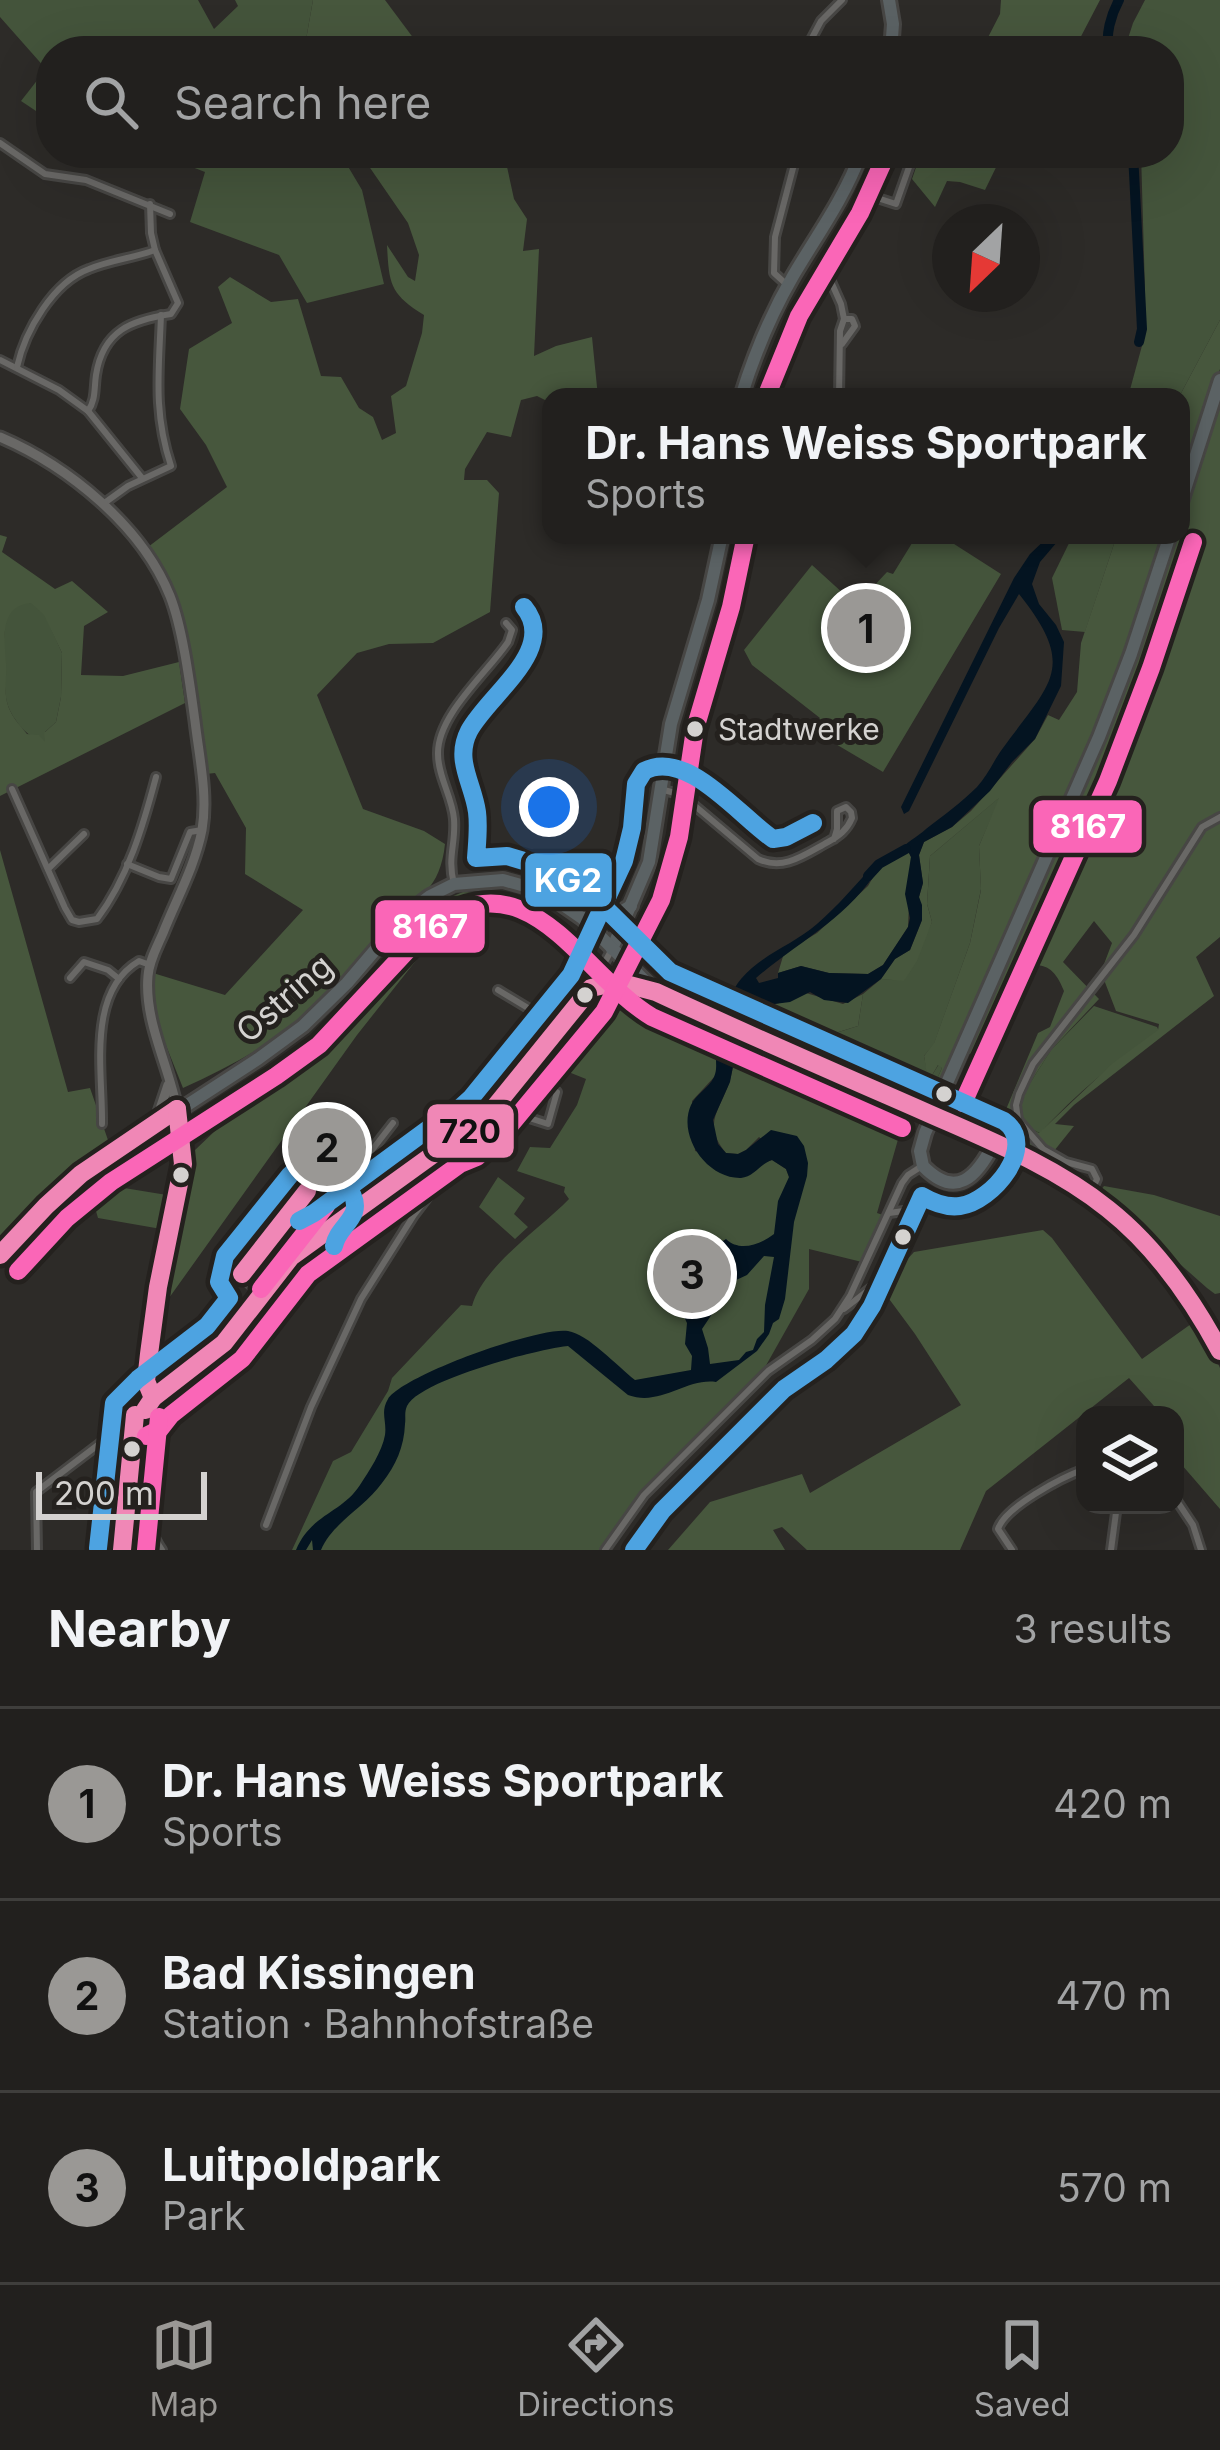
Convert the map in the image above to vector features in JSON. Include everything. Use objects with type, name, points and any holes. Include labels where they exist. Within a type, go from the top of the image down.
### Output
[{"type":"main road","points":[[889,0],[892,36]]},
{"type":"main road","points":[[744,388],[792,279],[838,205],[854,168]]},
{"type":"main road","points":[[1190,474],[1220,380]]},
{"type":"main road","points":[[612,949],[650,862],[671,724],[720,544]]},
{"type":"main road","points":[[994,1143],[972,1177],[955,1183],[938,1179],[922,1166],[925,1132],[1100,737],[1168,544]]},
{"type":"main road","points":[[454,884],[492,879],[526,886],[564,904],[656,992],[1059,1176],[1114,1214],[1160,1260],[1199,1310],[1220,1351]]},
{"type":"main road","name":"Ostring","points":[[0,1255],[81,1174],[303,1026],[405,915],[454,884]]},
{"type":"main road","points":[[581,918],[612,917],[631,906]]},
{"type":"main road","points":[[621,927],[633,970]]},
{"type":"main road","points":[[967,1131],[980,1148],[982,1165]]},
{"type":"street","points":[[813,36],[842,0]]},
{"type":"street","points":[[0,143],[38,171],[86,180],[170,214]]},
{"type":"street","points":[[792,279],[774,273],[774,243],[793,168]]},
{"type":"street","points":[[839,388],[844,319],[828,265],[868,195],[877,168]]},
{"type":"street","points":[[868,195],[896,205],[909,168]]},
{"type":"street","points":[[88,411],[99,364],[113,337],[141,319],[176,310],[178,303],[155,250],[150,204]]},
{"type":"street","points":[[17,368],[32,324],[75,276],[94,266],[155,250]]},
{"type":"street","points":[[102,505],[142,478],[171,466],[159,426],[161,315]]},
{"type":"street","points":[[0,360],[59,390],[88,411],[142,478]]},
{"type":"street","points":[[0,437],[44,458],[83,485],[146,553],[174,609],[201,768],[202,830],[150,965],[148,1000],[183,1140],[181,1184],[149,1354],[146,1382],[153,1398]]},
{"type":"street","points":[[454,884],[449,856],[454,820],[438,750],[460,703],[508,642],[512,630],[506,623]]},
{"type":"street","points":[[12,789],[72,920],[80,922],[97,920],[128,865],[156,777]]},
{"type":"street","points":[[660,789],[682,795],[771,865],[788,863],[834,839],[852,818],[846,807],[838,811],[834,839]]},
{"type":"street","points":[[1088,1195],[1097,1180],[1095,1172],[1043,1149],[1018,1120],[1019,1094],[1033,1064],[1134,935],[1202,827],[1220,817]]},
{"type":"street","points":[[128,865],[171,879],[190,832],[202,830]]},
{"type":"street","points":[[49,868],[84,834]]},
{"type":"street","points":[[162,1550],[148,1526],[139,1456],[145,1410],[153,1398],[224,1342],[291,1257],[449,1143],[463,1138],[495,1107],[591,988],[612,949]]},
{"type":"street","points":[[70,978],[84,962],[119,979]]},
{"type":"street","points":[[102,1124],[101,1020],[119,979],[133,963],[150,965]]},
{"type":"street","points":[[591,988],[618,982],[656,992]]},
{"type":"street","points":[[498,990],[561,1028]]},
{"type":"street","points":[[495,1107],[548,1124],[557,1092],[522,1075]]},
{"type":"street","points":[[169,1079],[155,1124],[170,1127],[183,1140]]},
{"type":"street","points":[[310,1242],[313,1226],[393,1123]]},
{"type":"street","points":[[266,1525],[310,1407],[361,1299],[464,1148],[463,1138]]},
{"type":"street","points":[[840,1312],[904,1179],[922,1166]]},
{"type":"street","points":[[262,1294],[242,1274],[307,1191],[331,1204]]},
{"type":"street","points":[[889,1214],[955,1204]]},
{"type":"street","points":[[605,1550],[659,1480],[768,1371],[898,1268]]},
{"type":"street","points":[[37,1550],[36,1492],[145,1410]]},
{"type":"street","points":[[122,1550],[135,1414]]},
{"type":"street","points":[[1012,1550],[998,1529],[1002,1517],[1076,1473]]},
{"type":"street","points":[[1184,1510],[1201,1550]]},
{"type":"street","points":[[1111,1550],[1116,1514]]},
{"type":"green space","points":[[0,0],[198,0],[214,29],[238,6],[235,0],[313,0],[307,36],[36,36],[36,58],[0,17]]},
{"type":"green space","points":[[313,0],[385,0],[412,36],[307,36]]},
{"type":"green space","points":[[1001,0],[1100,0],[1081,36],[989,36]]},
{"type":"green space","points":[[1145,0],[1220,0],[1220,320],[1184,388],[1130,388],[1143,342],[1141,168],[1184,168],[1184,36],[1129,36]]},
{"type":"green space","points":[[36,82],[36,111],[21,101]]},
{"type":"green space","points":[[195,168],[349,168],[362,190],[384,284],[307,303],[279,255],[190,222],[205,172]]},
{"type":"green space","points":[[370,168],[507,168],[514,199],[527,219],[523,251],[539,249],[534,356],[592,337],[597,388],[542,388],[542,398],[521,400],[511,437],[487,432],[465,469],[464,480],[487,480],[499,493],[490,612],[433,643],[389,644],[357,653],[317,695],[363,809],[424,831],[445,844],[433,882],[304,1017],[247,1056],[183,1088],[155,1018],[153,973],[225,995],[303,910],[245,874],[246,828],[215,773],[206,774],[165,577],[148,547],[227,487],[206,445],[180,409],[189,349],[232,323],[218,287],[230,277],[271,302],[298,299],[321,376],[341,377],[359,408],[373,417],[382,440],[396,433],[391,396],[406,386],[424,315],[404,301],[389,269],[387,245],[415,281],[419,255],[408,223]]},
{"type":"green space","points":[[916,168],[996,168],[985,190],[947,181],[933,204],[912,179]]},
{"type":"green space","points":[[1220,320],[1220,369],[1190,463],[1190,388],[1184,388]]},
{"type":"green space","points":[[1220,395],[1220,937],[1196,957],[1214,996],[1074,1105],[1055,1124],[1074,1126],[1054,1151],[1038,1156],[943,1110],[952,1092],[1002,1119],[1038,1033],[1050,1027],[1064,991],[1060,982],[1046,967],[1016,966],[977,1051],[967,1055],[1125,686],[1171,544],[1190,544],[1190,487]],"holes":[[[1094,921],[1112,943],[1101,972],[1116,1011],[1159,1024],[1158,1030],[1113,1063],[1039,1133],[1024,1120],[1018,1102],[1051,1050],[1099,999],[1063,962]]]},
{"type":"green space","points":[[0,535],[7,537],[2,552],[55,589],[72,581],[108,612],[84,626],[81,675],[123,676],[179,662],[185,703],[0,796]],"holes":[[[31,603],[44,615],[62,653],[61,697],[56,722],[44,733],[45,742],[39,735],[27,734],[8,707],[5,643],[6,624],[14,610]]]},
{"type":"green space","points":[[911,544],[954,544],[1001,574],[883,772],[812,730],[820,718],[752,665],[744,650],[812,565],[856,605],[887,572],[893,574]]},
{"type":"green space","points":[[1069,544],[1114,544],[1085,632],[1062,630],[1052,578]]},
{"type":"green space","points":[[1114,544],[1164,544],[1120,673],[1072,792],[932,1103],[925,1105],[942,1068],[938,1065],[928,1082],[924,1056],[934,1043],[970,943],[981,890],[979,846],[999,798],[930,856],[927,904],[932,922],[917,961],[904,981],[881,979],[895,959],[910,950],[922,920],[919,855],[924,842],[971,811],[1035,739],[1048,715],[1059,720],[1077,692],[1081,643]]},
{"type":"green space","points":[[31,602],[45,615],[62,653],[61,697],[56,722],[45,732],[45,743],[18,724],[6,695],[5,621],[14,606]]},
{"type":"green space","points":[[1001,796],[979,846],[981,889],[970,943],[934,1044],[924,1056],[929,1080],[939,1064],[942,1068],[925,1105],[911,1110],[903,1122],[877,1213],[883,1215],[862,1262],[809,1249],[809,1289],[764,1369],[635,1501],[601,1550],[292,1550],[333,1461],[351,1452],[392,1378],[461,1305],[472,1306],[500,1262],[569,1199],[565,1187],[517,1171],[530,1147],[550,1148],[577,1105],[586,1079],[541,1061],[592,999],[601,994],[614,996],[617,989],[645,995],[722,1031],[716,1075],[692,1101],[695,1151],[759,1165],[772,1160],[789,1177],[807,1176],[759,1137],[738,1154],[726,1153],[719,1142],[715,1116],[736,1050],[755,1058],[858,1026],[863,994],[881,979],[904,980],[932,922],[927,904],[930,856]]},
{"type":"green space","points":[[0,850],[68,1092],[90,1088],[109,1143],[53,1188],[0,1245]]},
{"type":"green space","points":[[908,851],[908,927],[883,965],[868,974],[829,973],[801,966],[778,973],[784,953],[817,933],[868,886],[879,867]]},
{"type":"green space","points":[[463,892],[488,894],[456,910],[357,1035],[169,1298],[159,1355],[151,1354],[160,1286],[174,1226],[186,1208],[194,1151],[332,1019],[414,918]]},
{"type":"green space","points":[[806,993],[843,1004],[863,994],[858,1026],[796,1045],[749,1025],[769,1006]]},
{"type":"green space","points":[[1094,1006],[1159,1031],[1096,1079],[1040,1133],[1025,1121],[1018,1102],[1051,1050]]},
{"type":"green space","points":[[498,1177],[525,1198],[514,1214],[528,1227],[515,1239],[479,1207]]},
{"type":"green space","points":[[118,1181],[118,1187],[173,1196],[167,1230],[98,1218],[90,1190],[96,1184]]},
{"type":"green space","points":[[1104,1186],[1154,1195],[1220,1216],[1220,1293],[1207,1288],[1102,1195]]},
{"type":"green space","points":[[1043,1230],[1142,1359],[1198,1319],[1220,1368],[1220,1509],[1184,1467],[1184,1406],[1154,1406],[1129,1378],[1094,1406],[1076,1406],[1076,1420],[986,1491],[960,1550],[807,1550],[782,1527],[773,1530],[785,1550],[668,1550],[710,1502],[802,1474],[810,1493],[961,1405],[881,1288],[914,1252]]},
{"type":"water","points":[[1041,544],[1055,544],[1040,562],[1032,584],[1064,642],[1061,686],[1035,739],[990,791],[952,827],[924,842],[919,855],[922,920],[910,950],[848,1003],[824,1000],[810,992],[790,1002],[766,1005],[738,1040],[730,1082],[713,1120],[718,1144],[726,1153],[738,1154],[771,1130],[797,1136],[808,1163],[794,1222],[785,1299],[779,1319],[757,1351],[716,1382],[640,1398],[628,1395],[568,1346],[455,1376],[416,1396],[407,1406],[398,1455],[375,1492],[333,1531],[321,1550],[313,1550],[312,1540],[306,1550],[296,1550],[310,1529],[353,1494],[371,1468],[383,1441],[388,1399],[444,1366],[530,1336],[568,1331],[593,1344],[635,1380],[691,1370],[692,1356],[685,1344],[687,1323],[676,1300],[678,1277],[694,1267],[694,1254],[704,1241],[726,1239],[750,1246],[774,1234],[778,1201],[789,1177],[772,1160],[741,1178],[717,1171],[698,1154],[688,1130],[693,1101],[715,1074],[731,996],[749,970],[817,924],[875,864],[879,867],[854,900],[756,978],[759,983],[778,978],[778,973],[801,966],[829,973],[868,974],[883,965],[910,918],[905,894],[911,857],[908,851],[897,853],[977,787],[1045,690],[1051,674],[1048,640],[1019,594],[904,814],[901,807],[1014,578]],"holes":[[[764,1256],[774,1257],[764,1332],[753,1350],[739,1360],[710,1364],[702,1329],[717,1293],[728,1278],[734,1281],[747,1275]]]},
{"type":"waterway","points":[[1108,36],[1119,0]]},
{"type":"waterway","points":[[1134,168],[1139,342]]},
{"type":"waterway","points":[[868,876],[906,849]]},
{"type":"transit line","name":"8167","points":[[770,388],[799,316],[860,213],[880,168]]},
{"type":"transit line","name":"8167","points":[[963,1103],[1108,781],[1193,542]]},
{"type":"transit line","name":"8167","points":[[146,1436],[242,1359],[308,1274],[460,1164],[477,1157],[507,1129],[604,1012],[661,900],[679,837],[695,729],[744,544]]},
{"type":"transit line","name":"KG2","points":[[524,607],[532,623],[527,655],[478,717],[463,752],[478,818],[476,858],[507,856],[554,870],[597,900],[670,972],[1004,1121],[1016,1144],[1007,1171],[973,1202],[950,1206],[922,1196],[872,1306],[854,1334],[784,1389],[662,1511],[634,1550]]},
{"type":"transit line","name":"KG2","points":[[299,1221],[450,1117],[471,1098],[571,975],[624,861],[636,784],[644,771],[661,766],[695,777],[773,839],[813,823]]},
{"type":"transit line","name":"8167","points":[[18,1271],[67,1218],[111,1182],[319,1045],[429,927],[465,908],[496,904],[525,911],[551,928],[652,1017],[902,1128]]},
{"type":"transit line","name":"720","points":[[145,1410],[153,1398],[224,1343],[291,1257],[449,1143],[463,1138],[489,1114],[591,988],[618,982],[656,992],[995,1143],[1065,1179],[1108,1209],[1157,1256],[1220,1351]]},
{"type":"transit line","name":"720","points":[[0,1255],[81,1174],[177,1109]]},
{"type":"transit line","name":"720","points":[[153,1398],[146,1381],[149,1354],[183,1164],[177,1109]]},
{"type":"transit line","name":"KG2","points":[[98,1548],[114,1403],[207,1326],[229,1298],[219,1282],[225,1256],[300,1167],[325,1170],[353,1195],[354,1212],[334,1246]]},
{"type":"transit line","name":"720","points":[[242,1274],[307,1191]]},
{"type":"transit line","name":"8167","points":[[261,1289],[326,1206]]},
{"type":"transit line","name":"720","points":[[122,1550],[135,1415]]},
{"type":"transit line","name":"8167","points":[[146,1550],[159,1417]]},
{"type":"place","name":"Dr. Hans Weiss Sportpark","points":[[866,628]]},
{"type":"place","name":"Stadtwerke","points":[[695,729]]},
{"type":"place","name":"Bad Kissingen","points":[[327,1147]]},
{"type":"place","name":"Luitpoldpark","points":[[692,1274]]}]
